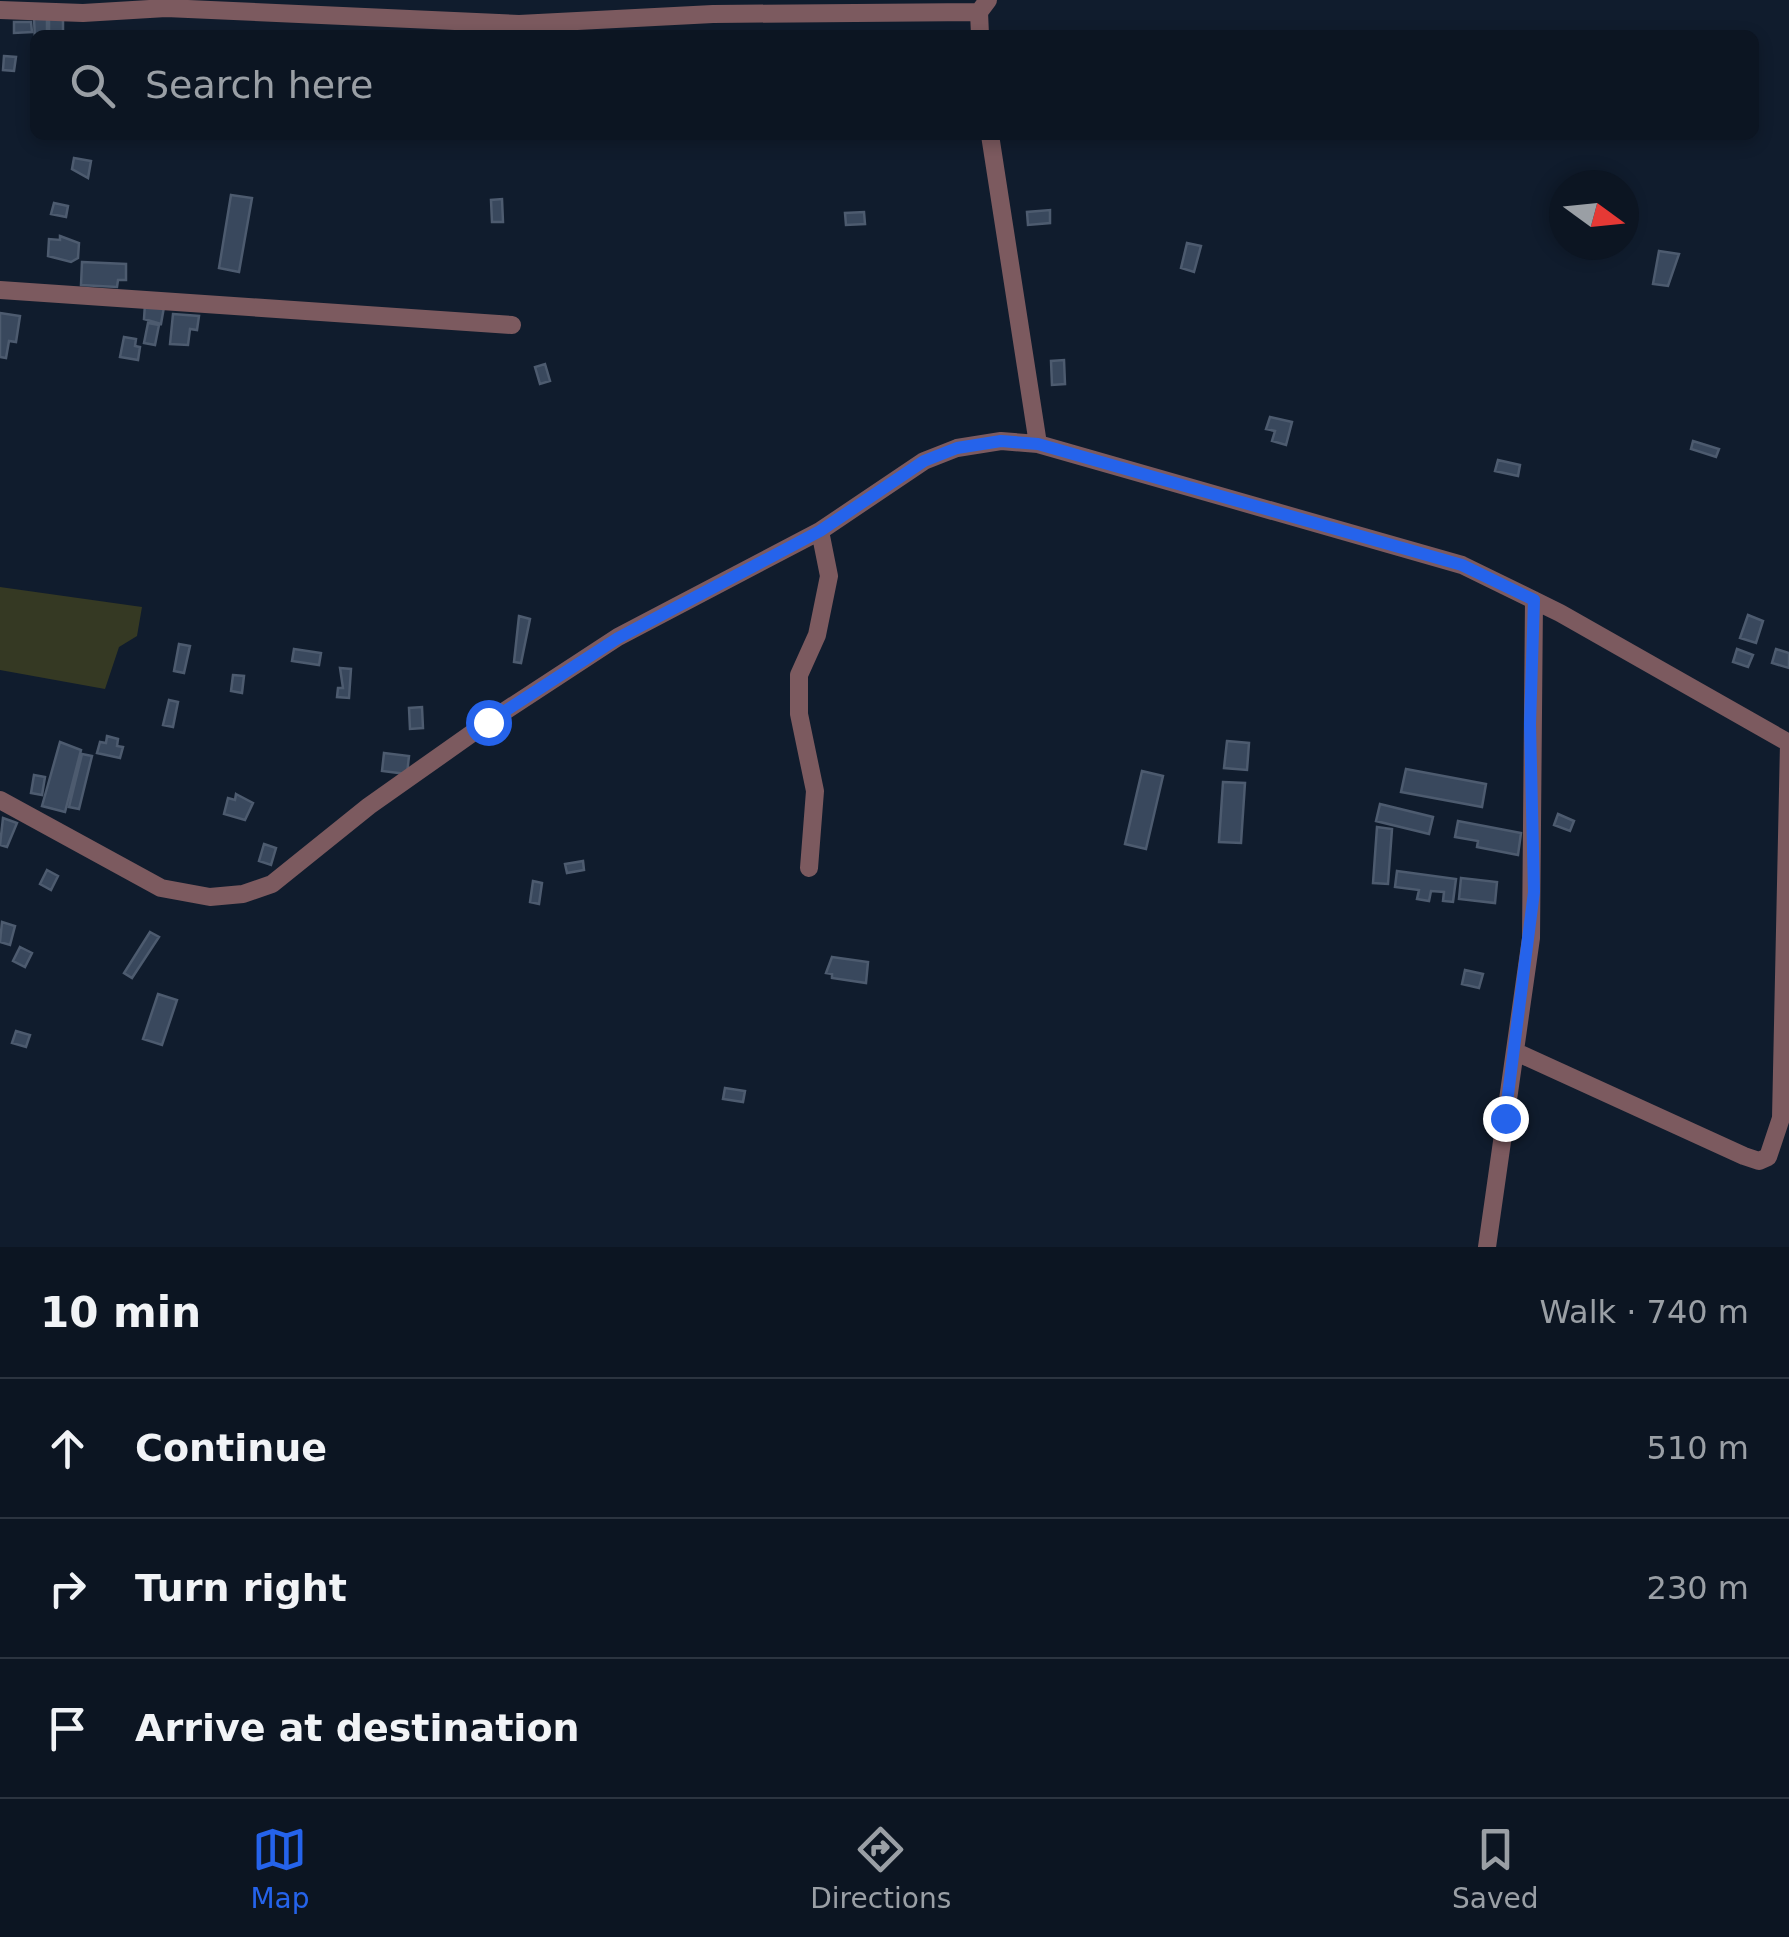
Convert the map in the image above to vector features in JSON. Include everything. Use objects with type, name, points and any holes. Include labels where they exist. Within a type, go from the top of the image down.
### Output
[{"type":"street","points":[[0,10],[82,13],[166,8],[328,8],[519,24],[723,7],[983,6]]},
{"type":"street","points":[[991,140],[1004,252],[1038,444]]},
{"type":"street","points":[[0,290],[512,325]]},
{"type":"street","points":[[0,800],[161,888],[184,895],[244,894],[272,884],[384,795],[618,638],[820,531],[924,461],[957,448],[1001,441],[1038,444],[1462,565],[1534,600],[1789,743],[1781,1118],[1768,1158],[1759,1161],[1744,1156],[1516,1052]]},
{"type":"street","points":[[808,868],[815,790],[799,714],[799,674],[816,635],[828,576],[820,531]]},
{"type":"street","points":[[1487,1247],[1516,1052],[1534,892],[1530,724],[1534,600]]},
{"type":"green space","points":[[0,587],[142,607],[137,636],[119,647],[105,689],[0,670]]},
{"type":"building","points":[[34,18],[47,18],[47,30],[35,30]]},
{"type":"building","points":[[49,18],[63,18],[63,30],[49,30]]},
{"type":"building","points":[[14,22],[31,22],[30,32],[14,33]]},
{"type":"building","points":[[4,56],[16,57],[14,71],[3,70]]},
{"type":"building","points":[[74,158],[91,161],[88,178],[72,169]]},
{"type":"building","points":[[231,195],[252,198],[239,272],[219,268]]},
{"type":"building","points":[[502,199],[503,222],[492,222],[491,200]]},
{"type":"building","points":[[54,203],[68,206],[66,217],[51,214]]},
{"type":"building","points":[[1050,210],[1050,223],[1028,225],[1027,212]]},
{"type":"building","points":[[864,212],[865,224],[846,225],[845,213]]},
{"type":"building","points":[[60,236],[79,243],[78,258],[71,262],[48,256],[49,239],[60,240]]},
{"type":"building","points":[[1187,243],[1201,246],[1194,272],[1181,268]]},
{"type":"building","points":[[1659,251],[1679,254],[1668,286],[1653,284]]},
{"type":"building","points":[[82,262],[126,264],[126,280],[118,280],[117,287],[81,285]]},
{"type":"building","points":[[145,304],[164,307],[161,324],[144,319]]},
{"type":"building","points":[[0,313],[20,316],[16,342],[9,341],[6,358],[0,357]]},
{"type":"building","points":[[173,314],[199,316],[197,330],[190,329],[188,345],[170,344]]},
{"type":"building","points":[[148,323],[159,325],[155,345],[144,343]]},
{"type":"building","points":[[124,337],[136,339],[135,346],[140,347],[138,360],[120,357]]},
{"type":"building","points":[[1064,360],[1065,384],[1052,385],[1051,361]]},
{"type":"building","points":[[545,364],[550,381],[540,384],[535,367]]},
{"type":"building","points":[[1270,417],[1292,422],[1286,445],[1272,441],[1275,431],[1266,429]]},
{"type":"building","points":[[1693,441],[1719,449],[1716,457],[1691,449]]},
{"type":"building","points":[[1498,460],[1520,465],[1518,476],[1495,471]]},
{"type":"building","points":[[1748,615],[1763,621],[1756,643],[1740,638]]},
{"type":"building","points":[[519,616],[530,619],[521,663],[514,662]]},
{"type":"building","points":[[179,644],[190,646],[184,673],[174,671]]},
{"type":"building","points":[[294,649],[321,653],[319,665],[292,661]]},
{"type":"building","points":[[1737,649],[1753,655],[1748,667],[1733,662]]},
{"type":"building","points":[[1776,649],[1789,653],[1789,668],[1772,663]]},
{"type":"building","points":[[340,668],[351,669],[349,698],[337,697],[338,688],[343,688]]},
{"type":"building","points":[[233,675],[244,676],[242,693],[231,691]]},
{"type":"building","points":[[169,700],[178,702],[173,727],[163,725]]},
{"type":"building","points":[[422,707],[423,728],[410,729],[409,708]]},
{"type":"building","points":[[107,736],[118,739],[117,746],[123,747],[120,758],[97,753]]},
{"type":"building","points":[[1227,741],[1249,743],[1247,770],[1224,768]]},
{"type":"building","points":[[60,742],[81,750],[65,812],[42,806]]},
{"type":"building","points":[[384,753],[409,756],[407,774],[382,771]]},
{"type":"building","points":[[82,754],[92,756],[79,809],[69,807]]},
{"type":"building","points":[[1406,769],[1486,784],[1482,807],[1401,792]]},
{"type":"building","points":[[1142,771],[1163,776],[1146,849],[1125,844]]},
{"type":"building","points":[[34,775],[45,777],[42,795],[31,793]]},
{"type":"building","points":[[1223,782],[1245,783],[1241,843],[1219,842]]},
{"type":"building","points":[[236,794],[253,803],[245,820],[224,814],[228,798],[235,800]]},
{"type":"building","points":[[1380,804],[1433,817],[1429,834],[1376,821]]},
{"type":"building","points":[[1558,814],[1574,821],[1570,831],[1554,825]]},
{"type":"building","points":[[3,818],[17,823],[7,847],[0,845]]},
{"type":"building","points":[[1458,821],[1521,833],[1518,855],[1477,847],[1478,841],[1455,837]]},
{"type":"building","points":[[1377,827],[1392,829],[1388,884],[1373,883]]},
{"type":"building","points":[[264,844],[276,848],[271,865],[259,861]]},
{"type":"building","points":[[583,861],[584,870],[567,873],[565,864]]},
{"type":"building","points":[[47,870],[58,876],[51,890],[40,884]]},
{"type":"building","points":[[1397,871],[1456,879],[1453,902],[1443,901],[1444,892],[1431,891],[1429,901],[1417,899],[1419,890],[1395,887]]},
{"type":"building","points":[[1461,878],[1497,882],[1495,903],[1459,899]]},
{"type":"building","points":[[533,881],[542,883],[539,904],[530,902]]},
{"type":"building","points":[[2,922],[15,926],[10,945],[0,942]]},
{"type":"building","points":[[150,932],[159,937],[132,978],[124,973]]},
{"type":"building","points":[[20,947],[32,953],[25,967],[13,961]]},
{"type":"building","points":[[832,957],[868,962],[866,983],[832,978],[832,974],[826,973]]},
{"type":"building","points":[[1465,970],[1483,974],[1479,988],[1462,984]]},
{"type":"building","points":[[158,994],[177,1000],[162,1045],[143,1039]]},
{"type":"building","points":[[16,1031],[30,1035],[26,1047],[12,1043]]},
{"type":"building","points":[[725,1088],[745,1091],[743,1102],[723,1099]]},
{"type":"route","points":[[488,722],[618,638],[820,531],[924,461],[957,448],[1001,441],[1038,444],[1462,565],[1534,600],[1530,724],[1534,892],[1505,1118]]}]
